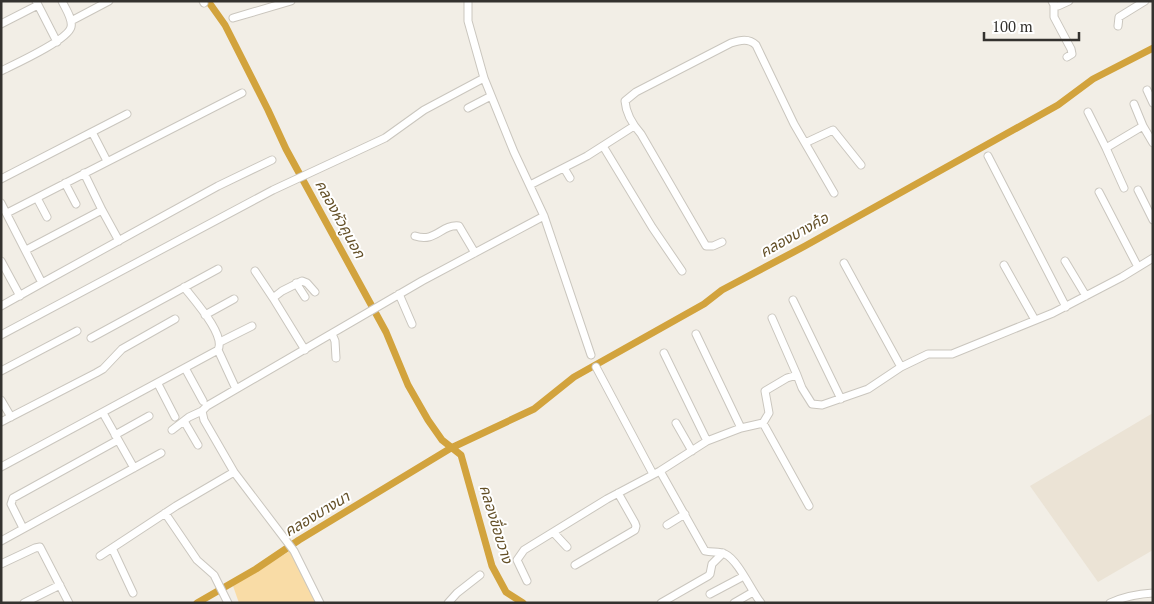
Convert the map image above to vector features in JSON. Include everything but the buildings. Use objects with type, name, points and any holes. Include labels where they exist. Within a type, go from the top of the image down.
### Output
[{"type":"street","points":[[1,71],[57,42],[70,30],[71,21],[62,1]]},
{"type":"street","points":[[71,21],[110,1]]},
{"type":"street","points":[[233,18],[291,1]]},
{"type":"street","points":[[468,1],[468,21],[484,78],[514,152],[544,216],[591,356]]},
{"type":"street","points":[[1053,3],[1058,6],[1069,1]]},
{"type":"street","points":[[1118,26],[1119,18],[1145,1]]},
{"type":"street","points":[[1,24],[37,3],[57,42]]},
{"type":"street","points":[[1053,3],[1054,17],[1071,49],[1072,54],[1067,57]]},
{"type":"street","points":[[722,242],[713,246],[706,246],[634,126],[626,109],[626,99],[723,47],[738,41],[749,40],[756,45],[805,143],[834,193]]},
{"type":"street","points":[[1,335],[290,181],[385,138],[424,110],[484,78]]},
{"type":"street","points":[[1147,90],[1153,103]]},
{"type":"street","points":[[7,213],[242,93]]},
{"type":"street","points":[[468,108],[491,96]]},
{"type":"street","points":[[1134,104],[1143,126],[1153,143]]},
{"type":"street","points":[[1088,112],[1124,188]]},
{"type":"street","points":[[1,179],[127,114]]},
{"type":"street","points":[[530,185],[603,146],[634,126]]},
{"type":"street","points":[[1106,148],[1143,126]]},
{"type":"street","points":[[805,143],[833,130],[861,165]]},
{"type":"street","points":[[92,132],[108,162]]},
{"type":"street","points":[[603,146],[652,227],[682,271]]},
{"type":"street","points":[[988,156],[1066,307]]},
{"type":"street","points":[[1,306],[218,186],[272,160]]},
{"type":"street","points":[[564,168],[570,178]]},
{"type":"street","points":[[84,173],[119,241]]},
{"type":"street","points":[[65,183],[76,204]]},
{"type":"street","points":[[1138,190],[1153,220]]},
{"type":"street","points":[[1099,192],[1138,266]]},
{"type":"street","points":[[37,198],[47,217]]},
{"type":"street","points":[[1,203],[42,283]]},
{"type":"street","points":[[26,250],[102,210]]},
{"type":"street","points":[[172,430],[207,406],[399,294],[544,216]]},
{"type":"street","points":[[414,236],[426,239],[452,226],[459,226],[475,254]]},
{"type":"street","points":[[772,318],[802,388],[812,404],[822,405],[868,389],[901,367],[928,354],[943,355],[960,352],[1066,307],[1153,258]]},
{"type":"street","points":[[1065,261],[1086,296]]},
{"type":"street","points":[[844,263],[901,367]]},
{"type":"street","points":[[1004,264],[1034,320]]},
{"type":"street","points":[[2,265],[20,296]]},
{"type":"street","points":[[90,338],[218,270]]},
{"type":"street","points":[[256,271],[305,350]]},
{"type":"street","points":[[273,298],[296,283],[304,281],[315,292]]},
{"type":"street","points":[[296,283],[305,297]]},
{"type":"street","points":[[184,287],[213,327],[220,342],[218,350],[236,389]]},
{"type":"street","points":[[399,294],[412,324]]},
{"type":"street","points":[[205,315],[234,299]]},
{"type":"street","points":[[793,300],[841,399]]},
{"type":"street","points":[[1,422],[96,373],[122,349],[175,319]]},
{"type":"street","points":[[220,342],[252,326]]},
{"type":"street","points":[[1,371],[77,331]]},
{"type":"street","points":[[332,334],[335,341],[336,358]]},
{"type":"street","points":[[696,334],[741,428]]},
{"type":"street","points":[[1,467],[218,350]]},
{"type":"street","points":[[664,353],[707,441]]},
{"type":"street","points":[[596,367],[653,474]]},
{"type":"street","points":[[185,368],[203,402]]},
{"type":"street","points":[[763,423],[768,413],[765,391],[787,378],[797,375]]},
{"type":"street","points":[[158,384],[175,417]]},
{"type":"street","points":[[1,400],[11,417]]},
{"type":"street","points":[[202,411],[204,420],[234,472],[294,550],[320,603]]},
{"type":"street","points":[[103,413],[134,468]]},
{"type":"street","points":[[23,528],[11,504],[13,498],[149,416]]},
{"type":"street","points":[[184,421],[198,445]]},
{"type":"street","points":[[676,423],[692,451]]},
{"type":"street","points":[[527,581],[517,563],[517,558],[530,546],[660,471],[707,441],[741,428],[763,423]]},
{"type":"street","points":[[763,423],[809,506]]},
{"type":"street","points":[[1,540],[161,453]]},
{"type":"street","points":[[660,471],[705,550],[723,553],[735,561],[761,603]]},
{"type":"street","points":[[100,556],[165,513],[234,472]]},
{"type":"street","points":[[575,565],[635,530],[635,523],[618,494]]},
{"type":"street","points":[[165,513],[196,560],[214,575],[228,603]]},
{"type":"street","points":[[667,525],[685,514]]},
{"type":"street","points":[[554,533],[567,548]]},
{"type":"street","points":[[1,564],[40,547],[69,603]]},
{"type":"street","points":[[112,548],[133,593]]},
{"type":"street","points":[[661,603],[708,576],[712,564],[723,553]]},
{"type":"street","points":[[448,603],[457,593],[480,575]]},
{"type":"street","points":[[710,594],[744,576]]},
{"type":"street","points":[[24,603],[60,585]]},
{"type":"street","points":[[734,603],[753,592]]},
{"type":"street","points":[[1110,603],[1123,597],[1153,593]]},
{"type":"shaded area","points":[[1153,413],[1153,550],[1098,582],[1030,486]]},
{"type":"shaded area","points":[[293,549],[321,603],[239,603],[233,586]]},
{"type":"waterway","name":"คลองหัวคูนอก","points":[[208,1],[225,25],[286,149],[386,332],[408,385],[442,440],[461,455],[492,566],[506,592],[523,603]]},
{"type":"waterway","name":"คลองบางค้อ","points":[[197,603],[256,569],[299,540],[451,448],[534,409],[574,377],[704,304],[722,290],[1058,105],[1093,79],[1153,48]]},
{"type":"water label","name":"คลองบางนา","points":[[317,514]]},
{"type":"water label","name":"คลองขื่อขวาง","points":[[496,524]]}]
